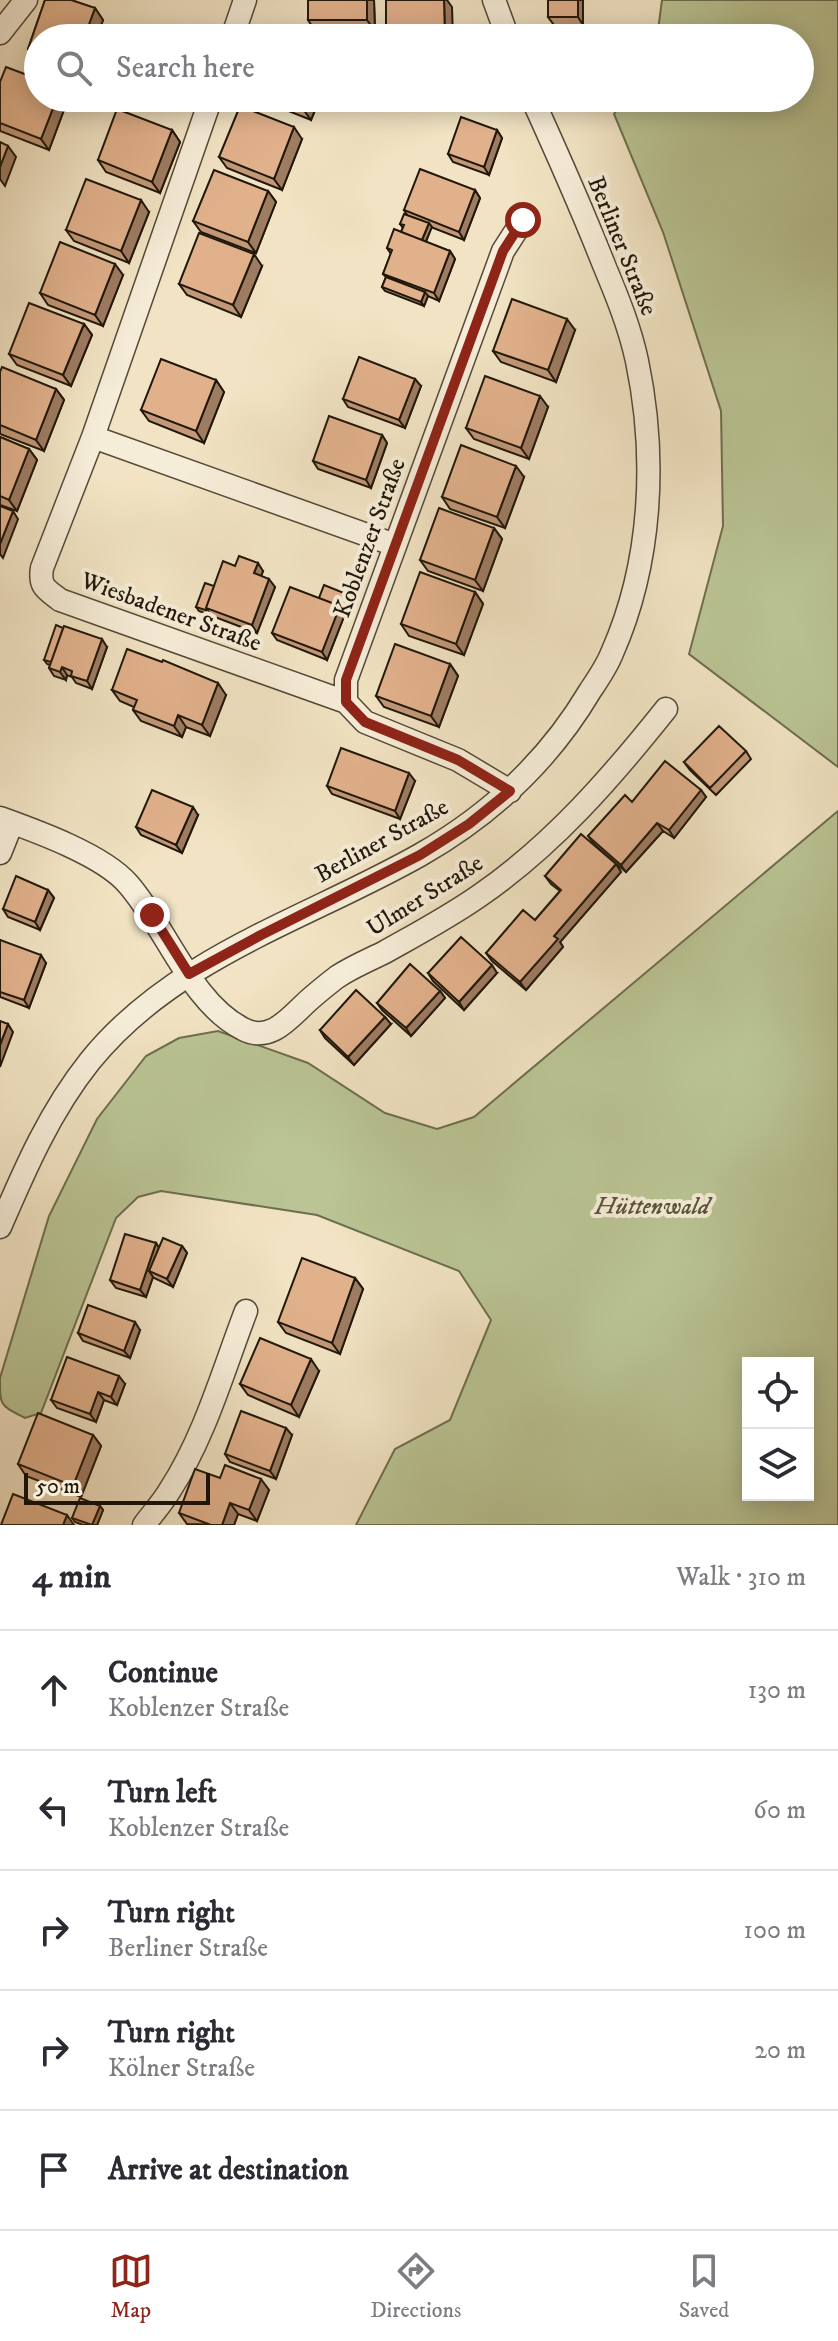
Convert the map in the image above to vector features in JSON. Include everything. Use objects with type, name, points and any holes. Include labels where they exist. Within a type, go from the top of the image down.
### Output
[{"type":"street","points":[[0,33],[26,0]]},
{"type":"street","points":[[237,24],[245,0]]},
{"type":"street","points":[[494,0],[503,24]]},
{"type":"street","name":"Wiesbadener Straße","points":[[206,112],[40,580],[43,587],[60,600],[346,702]]},
{"type":"street","name":"Berliner Straße","points":[[0,1227],[32,1154],[63,1098],[91,1060],[124,1025],[158,995],[189,974],[420,855],[469,824],[510,791],[553,746],[612,655],[632,596],[645,536],[649,472],[646,417],[637,359],[620,303],[538,112]]},
{"type":"street","name":"Koblenzer Straße","points":[[346,702],[346,680],[395,545],[503,251],[523,220]]},
{"type":"street","points":[[93,437],[395,545]]},
{"type":"street","points":[[346,702],[365,722],[458,760],[510,791]]},
{"type":"street","name":"Ulmer Straße","points":[[6,820],[78,850],[127,881],[218,1013],[246,1031],[262,1033],[281,1027],[338,977],[428,929],[525,862],[566,824],[623,763],[666,709]]},
{"type":"street","points":[[0,853],[6,820]]},
{"type":"street","points":[[144,1525],[171,1490],[191,1451],[246,1311]]},
{"type":"green space","points":[[662,0],[838,0],[838,767],[689,654],[723,526],[721,411],[663,232],[614,114],[814,112],[814,24],[659,24]]},
{"type":"green space","name":"Hüttenwald","points":[[838,811],[838,1525],[356,1525],[395,1449],[450,1420],[491,1320],[459,1271],[317,1215],[161,1191],[138,1197],[116,1218],[41,1413],[25,1418],[3,1404],[0,1378],[49,1216],[97,1119],[146,1056],[179,1038],[218,1031],[308,1063],[385,1113],[437,1129],[474,1117]]},
{"type":"building","points":[[45,0],[71,0],[95,8],[89,24],[37,24]]},
{"type":"building","points":[[308,0],[367,0],[367,20],[308,20]]},
{"type":"building","points":[[386,0],[444,0],[445,24],[386,24]]},
{"type":"building","points":[[548,0],[578,0],[578,17],[548,17]]},
{"type":"building","points":[[6,67],[24,74],[24,112],[52,112],[41,139],[0,123],[0,82]]},
{"type":"building","points":[[116,112],[125,112],[172,130],[152,182],[98,160]]},
{"type":"building","points":[[238,112],[255,112],[294,127],[274,179],[219,157]]},
{"type":"building","points":[[461,117],[497,130],[484,167],[448,154]]},
{"type":"building","points":[[0,142],[8,146],[0,167]]},
{"type":"building","points":[[420,169],[475,190],[459,232],[404,210]]},
{"type":"building","points":[[214,170],[268,191],[248,242],[193,221]]},
{"type":"building","points":[[86,179],[141,200],[121,251],[66,230]]},
{"type":"building","points":[[404,214],[429,223],[422,240],[401,232]]},
{"type":"building","points":[[394,229],[450,251],[434,293],[383,274],[392,250],[387,248]]},
{"type":"building","points":[[199,233],[254,254],[233,305],[179,284]]},
{"type":"building","points":[[60,242],[115,264],[95,315],[40,293]]},
{"type":"building","points":[[386,277],[425,292],[421,302],[382,287]]},
{"type":"building","points":[[512,299],[567,319],[548,370],[493,351]]},
{"type":"building","points":[[29,303],[84,324],[63,375],[9,354]]},
{"type":"building","points":[[359,357],[415,379],[399,420],[343,399]]},
{"type":"building","points":[[161,359],[216,380],[196,431],[141,410]]},
{"type":"building","points":[[2,367],[56,389],[36,440],[0,425]]},
{"type":"building","points":[[485,376],[540,396],[521,448],[466,428]]},
{"type":"building","points":[[329,416],[382,435],[366,480],[313,461]]},
{"type":"building","points":[[0,437],[29,449],[9,500],[0,496]]},
{"type":"building","points":[[461,445],[516,466],[497,517],[442,497]]},
{"type":"building","points":[[0,506],[13,511],[0,544]]},
{"type":"building","points":[[439,508],[494,528],[475,580],[420,560]]},
{"type":"building","points":[[239,556],[258,563],[254,573],[269,579],[252,625],[206,608],[223,561],[235,566]]},
{"type":"building","points":[[420,572],[475,592],[456,644],[401,624]]},
{"type":"building","points":[[205,583],[214,586],[206,608],[208,611],[196,607]]},
{"type":"building","points":[[324,585],[344,593],[340,606],[319,598]]},
{"type":"building","points":[[290,587],[340,606],[322,652],[272,633]]},
{"type":"building","points":[[56,625],[63,628],[51,662],[44,660]]},
{"type":"building","points":[[64,626],[102,639],[87,681],[71,676],[72,671],[62,667],[60,672],[49,668]]},
{"type":"building","points":[[395,644],[450,664],[431,716],[376,696]]},
{"type":"building","points":[[127,649],[218,683],[202,725],[178,715],[174,726],[133,710],[137,700],[112,690]]},
{"type":"building","points":[[719,726],[746,751],[710,788],[684,762]]},
{"type":"building","points":[[341,748],[409,773],[395,811],[327,786]]},
{"type":"building","points":[[665,761],[701,790],[669,830],[657,823],[621,865],[588,836],[625,795],[632,802]]},
{"type":"building","points":[[152,790],[193,807],[176,845],[136,827]]},
{"type":"building","points":[[581,834],[616,864],[554,936],[558,939],[520,982],[486,953],[523,910],[535,920],[561,890],[545,876]]},
{"type":"building","points":[[16,876],[48,890],[35,922],[3,909]]},
{"type":"building","points":[[461,937],[492,965],[459,1002],[428,973]]},
{"type":"building","points":[[0,940],[41,955],[24,1000],[0,992]]},
{"type":"building","points":[[410,964],[440,991],[406,1028],[377,1003]]},
{"type":"building","points":[[356,990],[385,1017],[348,1057],[320,1030]]},
{"type":"building","points":[[0,1021],[8,1024],[0,1045]]},
{"type":"building","points":[[125,1234],[156,1243],[140,1290],[110,1280]]},
{"type":"building","points":[[163,1238],[182,1246],[167,1279],[149,1271]]},
{"type":"building","points":[[302,1258],[355,1278],[332,1343],[278,1322]]},
{"type":"building","points":[[88,1305],[135,1322],[124,1351],[78,1333]]},
{"type":"building","points":[[260,1338],[311,1359],[291,1405],[240,1384]]},
{"type":"building","points":[[67,1357],[119,1376],[111,1397],[98,1392],[90,1414],[51,1400]]},
{"type":"building","points":[[241,1411],[286,1428],[270,1471],[225,1454]]},
{"type":"building","points":[[38,1413],[93,1435],[73,1486],[18,1464]]},
{"type":"building","points":[[225,1465],[261,1479],[249,1510],[230,1503],[222,1525],[211,1525],[179,1513],[195,1469],[220,1478]]},
{"type":"building","points":[[13,1494],[67,1515],[63,1525],[1,1525]]},
{"type":"building","points":[[80,1498],[100,1506],[92,1525],[72,1518]]},
{"type":"route","points":[[152,915],[189,974],[420,855],[469,824],[510,791],[458,760],[365,722],[346,702],[346,680],[503,251],[523,220]]}]
